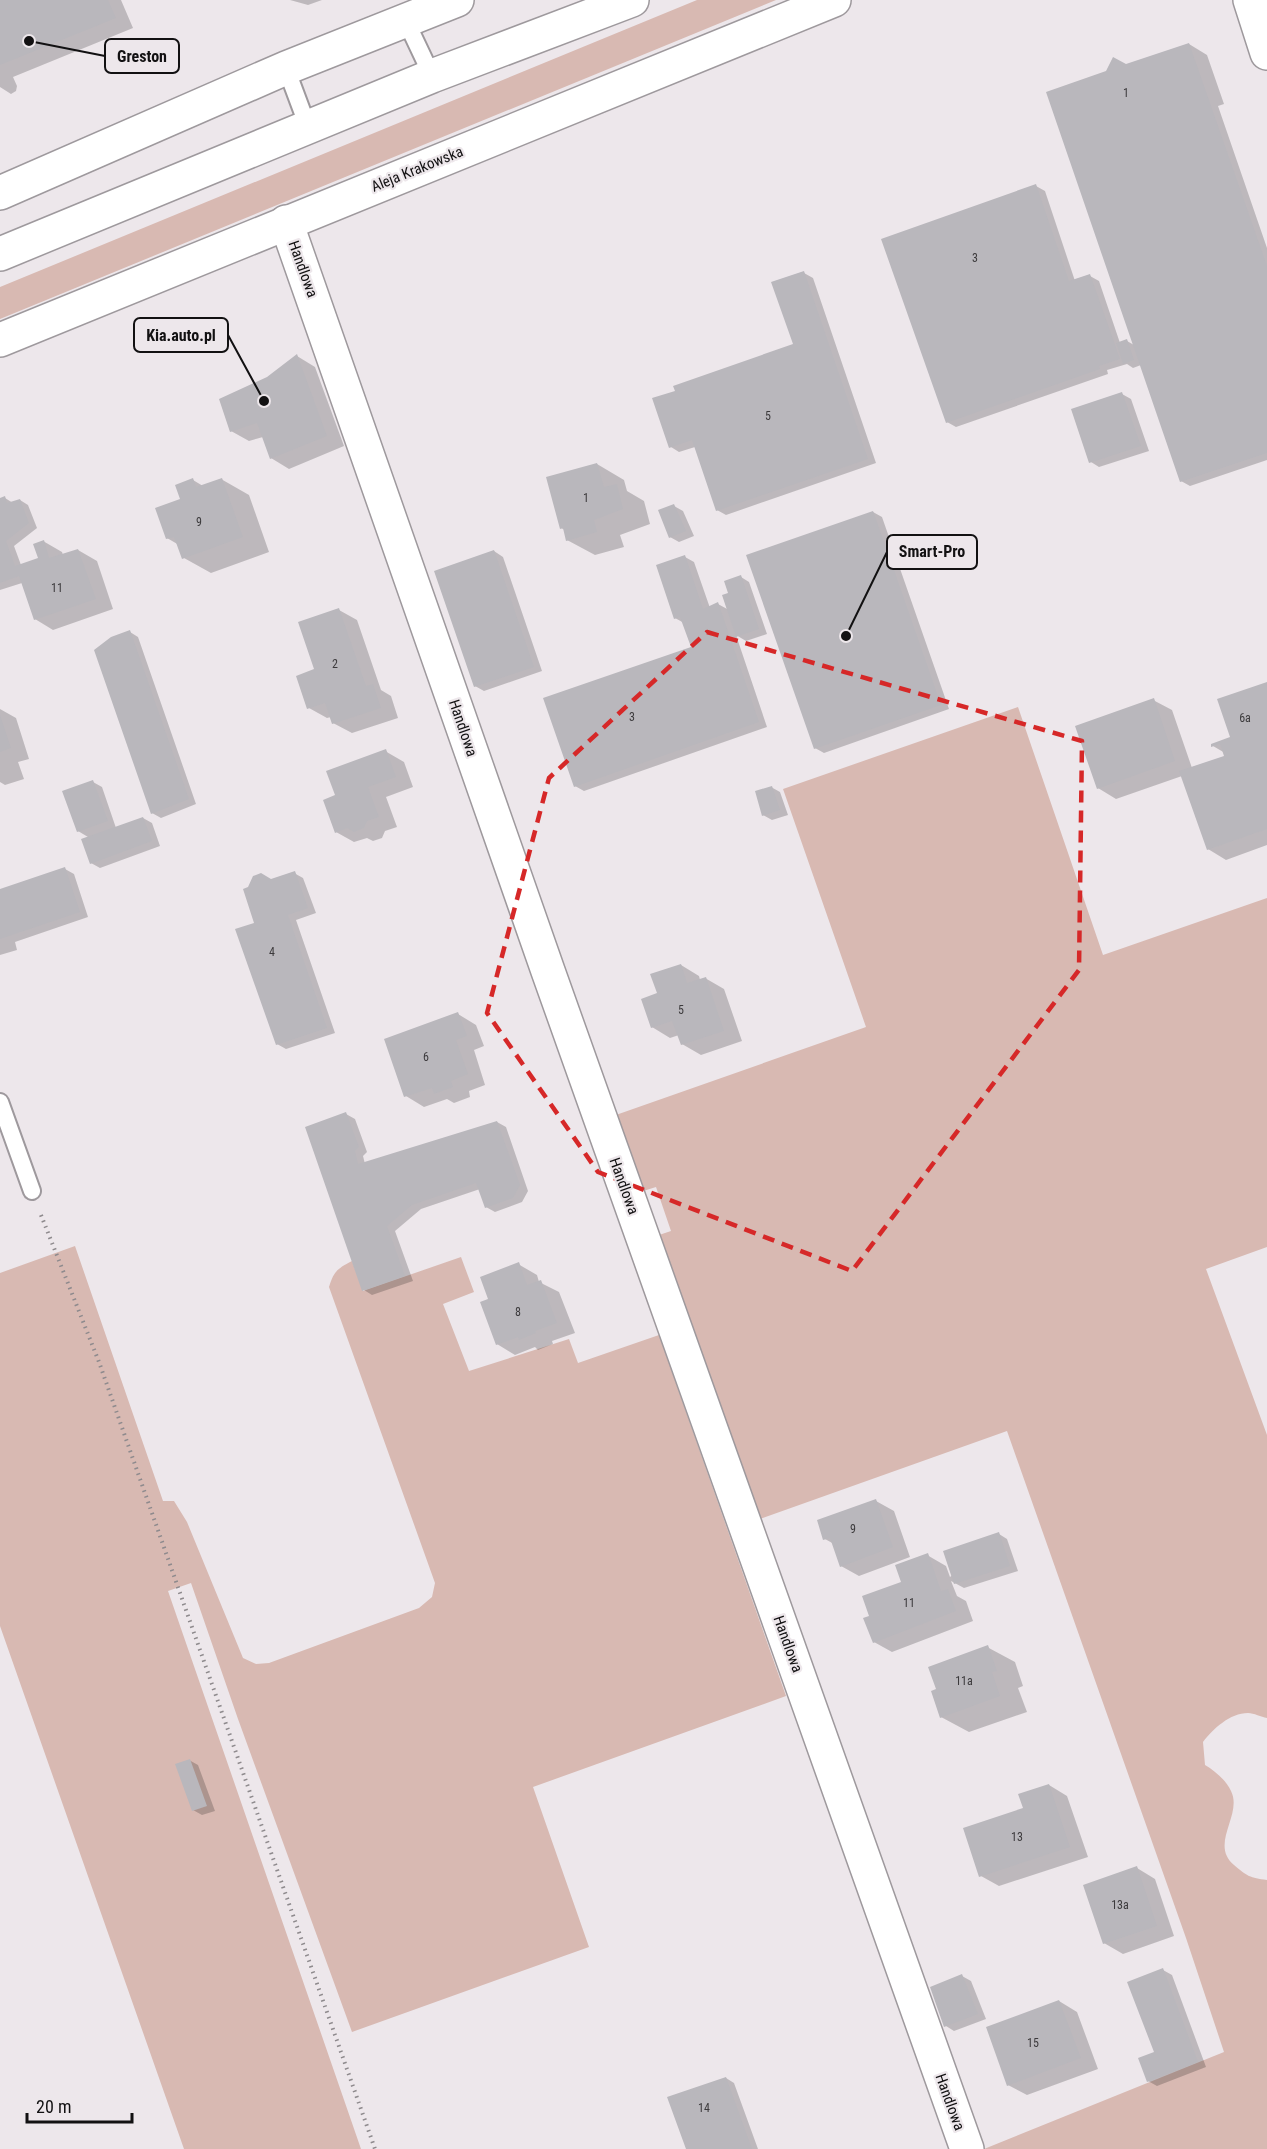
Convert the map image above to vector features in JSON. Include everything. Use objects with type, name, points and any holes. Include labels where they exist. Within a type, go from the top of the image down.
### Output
[{"type":"street","points":[[0,193],[286,68],[457,0]]},
{"type":"street","points":[[0,254],[432,76],[632,0]]},
{"type":"street","name":"Aleja Krakowska","points":[[0,340],[834,0]]},
{"type":"street","points":[[1250,0],[1267,53]]},
{"type":"street","name":"Handlowa","points":[[286,222],[551,980],[967,2149]]},
{"type":"lane","points":[[406,21],[432,76]]},
{"type":"lane","points":[[286,68],[308,127]]},
{"type":"lane","points":[[0,1102],[32,1191]]},
{"type":"path","points":[[32,1191],[99,1362],[375,2149]]},
{"type":"highlighted area","points":[[707,632],[1082,741],[1079,970],[852,1271],[598,1172],[487,1013],[549,778]]},
{"type":"shaded area","points":[[697,0],[776,0],[0,319],[0,287]]},
{"type":"shaded area","points":[[1018,707],[1103,955],[1267,898],[1267,1247],[1206,1269],[1267,1435],[1267,1718],[1248,1713],[1235,1716],[1217,1727],[1203,1742],[1205,1765],[1226,1783],[1234,1800],[1225,1839],[1227,1857],[1246,1874],[1267,1880],[1267,2149],[984,2149],[1224,2052],[1007,1431],[760,1519],[656,1236],[671,1231],[656,1187],[640,1192],[613,1116],[866,1027],[783,789]]},
{"type":"shaded area","points":[[75,1246],[163,1501],[174,1501],[187,1522],[243,1658],[256,1664],[269,1663],[419,1608],[432,1597],[435,1583],[329,1287],[337,1271],[352,1261],[363,1291],[461,1257],[474,1292],[443,1304],[469,1371],[569,1339],[578,1363],[659,1335],[786,1696],[533,1787],[589,1947],[352,2032],[191,1583],[168,1591],[361,2149],[184,2149],[0,1626],[0,1273]]},
{"type":"building","points":[[0,0],[108,0],[116,18],[0,65]]},
{"type":"building","points":[[1189,43],[1267,266],[1267,453],[1180,482],[1046,92],[1106,71],[1113,57],[1126,64]]},
{"type":"building","points":[[1036,184],[1069,281],[1090,274],[1120,359],[1099,366],[1100,369],[946,423],[881,239]]},
{"type":"building","points":[[804,271],[868,459],[716,511],[692,440],[669,448],[652,398],[675,391],[673,386],[793,344],[771,282]]},
{"type":"building","points":[[1127,339],[1134,360],[1123,364],[1116,343]]},
{"type":"building","points":[[297,354],[327,436],[270,459],[257,423],[230,432],[219,399],[267,377]]},
{"type":"building","points":[[1122,392],[1141,446],[1089,463],[1071,409]]},
{"type":"building","points":[[597,463],[604,487],[617,484],[623,509],[594,520],[597,532],[566,541],[563,528],[560,529],[546,477]]},
{"type":"building","points":[[193,478],[196,487],[222,478],[243,537],[182,559],[174,537],[166,539],[155,508],[180,499],[175,485]]},
{"type":"building","points":[[5,496],[7,503],[20,499],[29,523],[6,541],[15,566],[38,558],[33,544],[44,540],[49,558],[78,549],[96,599],[34,620],[19,576],[0,583],[0,498]]},
{"type":"building","points":[[674,504],[686,531],[669,538],[658,510]]},
{"type":"building","points":[[873,511],[892,564],[894,564],[893,567],[941,705],[814,749],[746,555]]},
{"type":"building","points":[[494,550],[534,667],[474,687],[434,571]]},
{"type":"building","points":[[685,555],[703,609],[718,602],[759,722],[574,787],[543,698],[691,647],[680,617],[674,619],[656,565]]},
{"type":"building","points":[[741,575],[759,629],[736,637],[722,595],[728,593],[724,581]]},
{"type":"building","points":[[339,608],[366,686],[373,684],[381,708],[332,724],[325,703],[307,709],[296,676],[314,669],[298,622]]},
{"type":"building","points":[[130,630],[189,799],[151,814],[94,650],[111,637]]},
{"type":"building","points":[[1267,682],[1267,829],[1207,850],[1179,771],[1224,756],[1220,744],[1211,747],[1211,744],[1230,737],[1217,699]]},
{"type":"building","points":[[1154,698],[1175,761],[1097,789],[1075,726]]},
{"type":"building","points":[[0,715],[11,748],[0,752]]},
{"type":"building","points":[[386,749],[396,777],[368,787],[379,817],[367,821],[364,828],[354,832],[347,828],[335,833],[323,800],[335,795],[326,771]]},
{"type":"building","points":[[93,780],[108,821],[77,832],[62,791]]},
{"type":"building","points":[[772,786],[780,810],[762,816],[755,791]]},
{"type":"building","points":[[143,817],[152,841],[90,864],[81,839]]},
{"type":"building","points":[[65,867],[80,912],[0,939],[0,889]]},
{"type":"building","points":[[295,871],[308,908],[288,915],[327,1028],[276,1045],[235,929],[254,923],[243,889],[248,887],[253,876],[261,873],[271,879]]},
{"type":"building","points":[[681,964],[687,983],[706,977],[724,1031],[681,1045],[672,1021],[651,1028],[641,999],[657,993],[650,974]]},
{"type":"building","points":[[458,1012],[467,1036],[456,1040],[468,1074],[451,1081],[453,1087],[434,1094],[432,1088],[404,1097],[384,1039]]},
{"type":"building","points":[[346,1112],[359,1147],[355,1151],[358,1164],[497,1121],[520,1185],[513,1198],[485,1208],[476,1183],[412,1205],[387,1226],[405,1276],[362,1291],[305,1127]]},
{"type":"building","points":[[519,1262],[527,1285],[541,1280],[557,1323],[519,1340],[518,1337],[496,1345],[480,1302],[488,1299],[480,1277]]},
{"type":"building","points":[[876,1499],[893,1547],[840,1567],[830,1538],[823,1540],[817,1520]]},
{"type":"building","points":[[999,1532],[1010,1566],[954,1584],[943,1551]]},
{"type":"building","points":[[928,1553],[941,1591],[948,1589],[956,1611],[873,1643],[863,1618],[869,1616],[862,1596],[901,1582],[895,1565]]},
{"type":"building","points":[[988,1645],[997,1671],[992,1672],[1000,1696],[940,1718],[931,1691],[936,1689],[928,1667]]},
{"type":"building","points":[[190,1759],[207,1806],[192,1811],[175,1764]]},
{"type":"building","points":[[1049,1784],[1070,1847],[979,1877],[963,1828],[1023,1808],[1018,1794]]},
{"type":"building","points":[[1137,1866],[1157,1926],[1103,1944],[1083,1885]]},
{"type":"building","points":[[1163,1968],[1198,2062],[1147,2082],[1138,2058],[1154,2052],[1127,1982]]},
{"type":"building","points":[[962,1974],[978,2014],[944,2027],[930,1987]]},
{"type":"building","points":[[1059,2000],[1081,2058],[1007,2086],[986,2027]]},
{"type":"building","points":[[726,2077],[752,2149],[686,2149],[667,2097]]},
{"type":"place","name":"Greston","points":[[29,41]]},
{"type":"place","name":"Kia.auto.pl","points":[[264,401]]},
{"type":"place","name":"Smart-Pro","points":[[846,636]]}]
